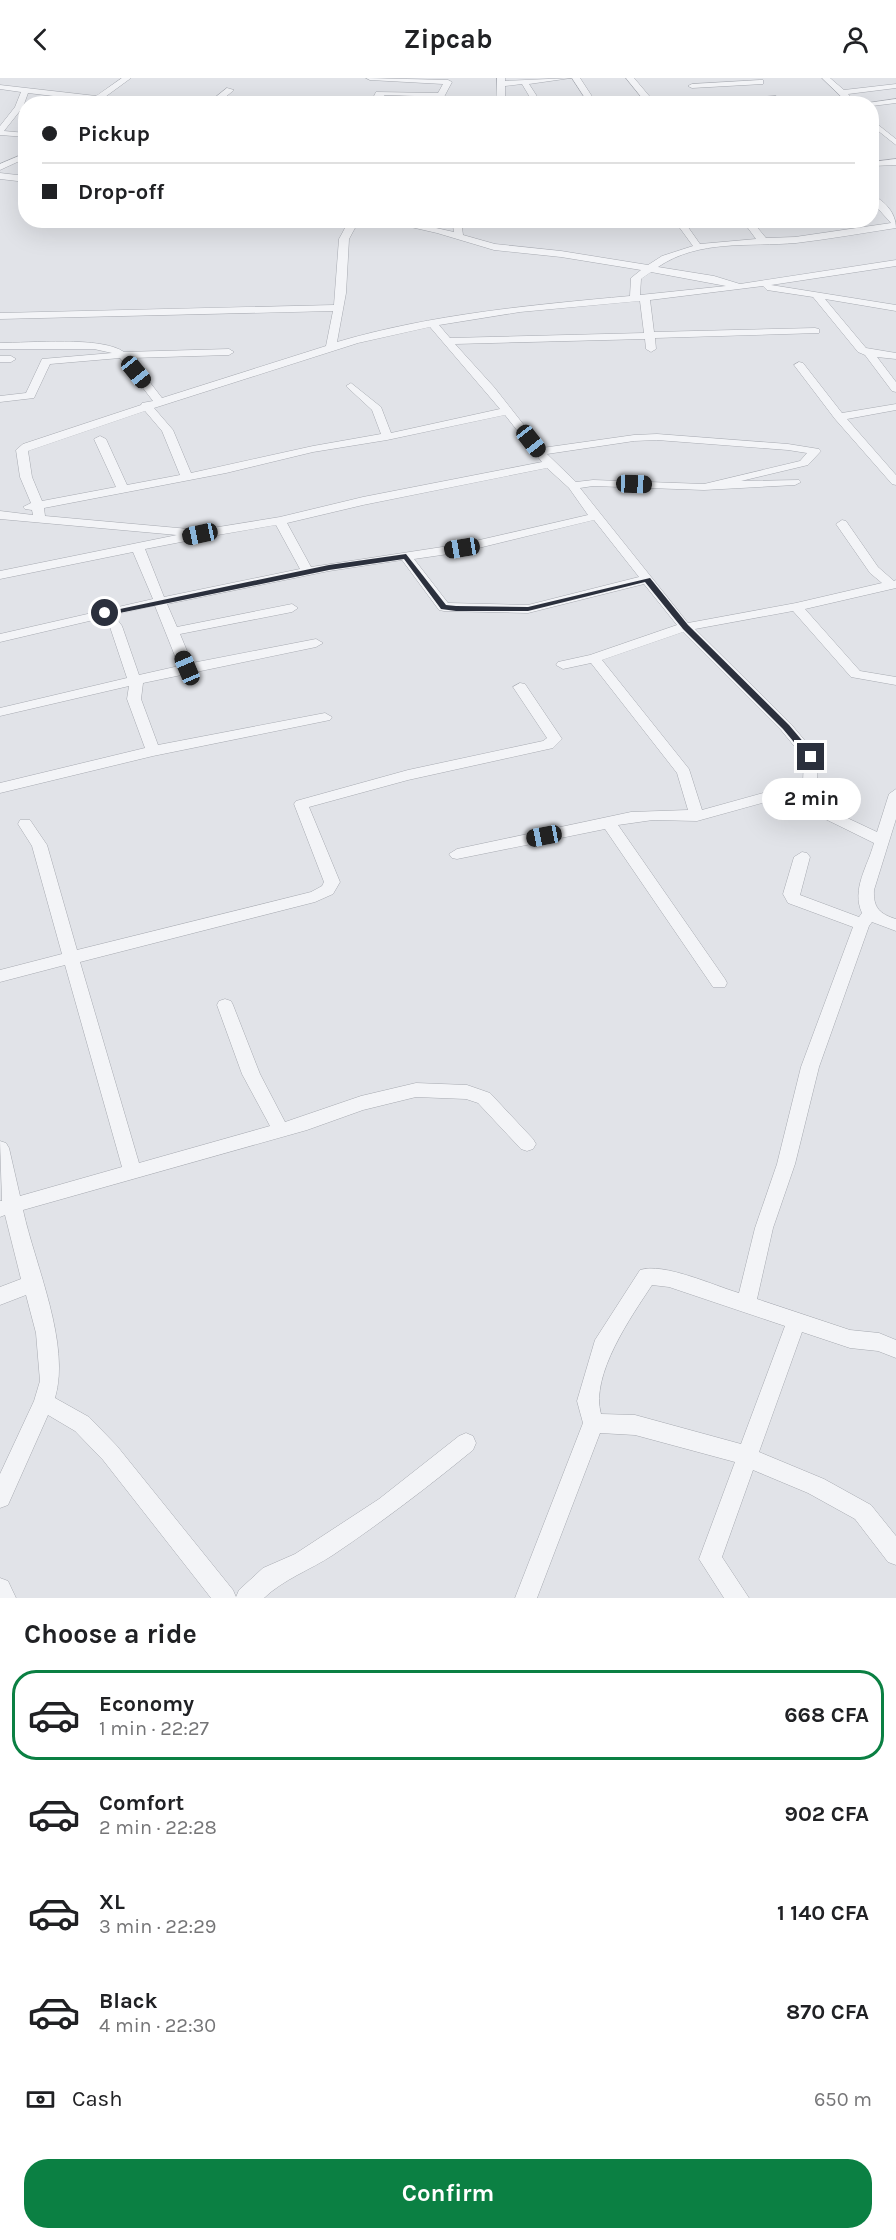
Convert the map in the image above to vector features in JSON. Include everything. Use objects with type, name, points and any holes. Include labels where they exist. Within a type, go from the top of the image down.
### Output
[{"type":"street","points":[[106,96],[127,78]]},
{"type":"street","points":[[370,78],[448,82],[441,95],[385,93],[378,96]]},
{"type":"street","points":[[501,81],[524,82],[567,78]]},
{"type":"street","points":[[576,78],[588,96]]},
{"type":"street","points":[[630,78],[645,96]]},
{"type":"street","points":[[686,78],[698,96]]},
{"type":"street","points":[[826,78],[845,96]]},
{"type":"street","points":[[692,86],[757,80],[774,96]]},
{"type":"street","points":[[524,82],[533,96]]},
{"type":"street","points":[[842,93],[896,86]]},
{"type":"street","points":[[0,87],[71,96]]},
{"type":"street","points":[[23,96],[25,90]]},
{"type":"street","points":[[222,96],[230,90]]},
{"type":"street","points":[[879,103],[896,101]]},
{"type":"street","points":[[0,132],[18,108]]},
{"type":"street","points":[[879,128],[896,143]]},
{"type":"street","points":[[0,132],[18,134]]},
{"type":"street","points":[[3,164],[18,158]]},
{"type":"street","points":[[879,163],[896,162]]},
{"type":"street","points":[[0,176],[18,178]]},
{"type":"street","points":[[879,204],[896,224],[879,227]]},
{"type":"street","points":[[331,348],[341,293],[344,239],[350,228]]},
{"type":"street","points":[[424,228],[494,248],[529,250],[647,268],[721,280],[741,287]]},
{"type":"street","points":[[457,228],[459,238]]},
{"type":"street","points":[[684,228],[698,247]]},
{"type":"street","points":[[752,228],[763,241]]},
{"type":"street","points":[[837,234],[847,228]]},
{"type":"street","points":[[651,349],[641,300],[634,292],[636,278],[647,268],[679,252],[698,247],[734,242],[795,240],[872,228]]},
{"type":"street","points":[[38,512],[26,477],[22,450],[37,441],[331,348],[432,324],[520,309],[641,300],[896,263]]},
{"type":"street","points":[[752,285],[896,308]]},
{"type":"street","points":[[817,296],[862,350],[896,356]]},
{"type":"street","points":[[0,316],[337,308]]},
{"type":"street","points":[[432,324],[508,411],[549,464],[573,486],[589,509],[686,627],[786,727],[811,757],[810,785],[820,811],[882,841]]},
{"type":"street","points":[[447,341],[815,331]]},
{"type":"street","points":[[0,346],[94,346],[109,349],[122,356],[159,401]]},
{"type":"street","points":[[0,399],[30,396],[46,361],[229,352]]},
{"type":"street","points":[[869,353],[896,389]]},
{"type":"street","points":[[799,365],[839,417],[896,482]]},
{"type":"street","points":[[351,386],[377,409],[387,437]]},
{"type":"street","points":[[146,405],[167,430],[187,477]]},
{"type":"street","points":[[839,417],[896,407]]},
{"type":"street","points":[[38,512],[123,490],[313,449],[387,437],[508,411]]},
{"type":"street","points":[[540,452],[634,438],[657,437],[788,447],[816,452],[804,463],[704,487]]},
{"type":"street","points":[[100,439],[123,490]]},
{"type":"street","points":[[0,575],[200,534],[280,521],[363,501],[549,464]]},
{"type":"street","points":[[573,486],[615,483],[704,487],[795,482]]},
{"type":"street","points":[[0,514],[38,512],[200,534]]},
{"type":"street","points":[[0,638],[105,613],[308,572],[462,548],[597,516]]},
{"type":"street","points":[[280,521],[308,572]]},
{"type":"street","points":[[842,524],[874,570],[893,584]]},
{"type":"street","points":[[138,548],[187,668]]},
{"type":"street","points":[[406,557],[444,607],[456,609],[528,609],[647,579]]},
{"type":"street","points":[[563,665],[594,658],[686,627],[796,607],[893,584]]},
{"type":"street","points":[[796,607],[856,674],[896,681]]},
{"type":"street","points":[[172,632],[292,608]]},
{"type":"street","points":[[105,613],[116,626],[127,663],[136,682],[134,699],[153,751]]},
{"type":"street","points":[[0,712],[136,682],[187,668],[316,642]]},
{"type":"street","points":[[594,658],[684,772],[697,816]]},
{"type":"street","points":[[0,976],[315,896],[328,890],[332,882],[301,804],[408,775],[548,745],[555,739],[520,687]]},
{"type":"street","points":[[0,788],[153,751],[325,717]]},
{"type":"street","points":[[457,854],[625,818],[665,814],[697,816],[810,785]]},
{"type":"street","points":[[746,1304],[764,1228],[786,1164],[810,1067],[866,918],[867,880],[874,861],[880,855],[896,794]]},
{"type":"street","points":[[609,823],[719,983]]},
{"type":"street","points":[[24,824],[39,845],[132,1170]]},
{"type":"street","points":[[802,857],[791,894],[794,898],[896,925]]},
{"type":"street","points":[[225,1005],[252,1074],[280,1129]]},
{"type":"street","points":[[6,1208],[132,1170],[307,1123],[361,1103],[416,1090],[467,1092],[484,1098],[527,1144]]},
{"type":"street","points":[[0,1148],[6,1208],[34,1283],[46,1333],[50,1381],[44,1402],[0,1498]]},
{"type":"street","points":[[526,1598],[593,1423],[587,1401],[605,1340],[647,1276],[669,1279],[850,1339],[879,1342],[896,1349]]},
{"type":"street","points":[[0,1296],[34,1283]]},
{"type":"street","points":[[738,1598],[710,1559],[796,1322]]},
{"type":"street","points":[[44,1402],[82,1424],[110,1453],[225,1598]]},
{"type":"street","points":[[593,1423],[635,1425],[728,1449],[816,1486],[863,1512],[896,1554]]},
{"type":"street","points":[[247,1598],[271,1576],[303,1562],[387,1506],[466,1443]]},
{"type":"street","points":[[0,1589],[5,1598]]},
{"type":"route","points":[[105,613],[329,567],[406,557],[444,607],[456,609],[483,607],[528,609],[647,579],[686,627],[786,727],[811,757]]}]
